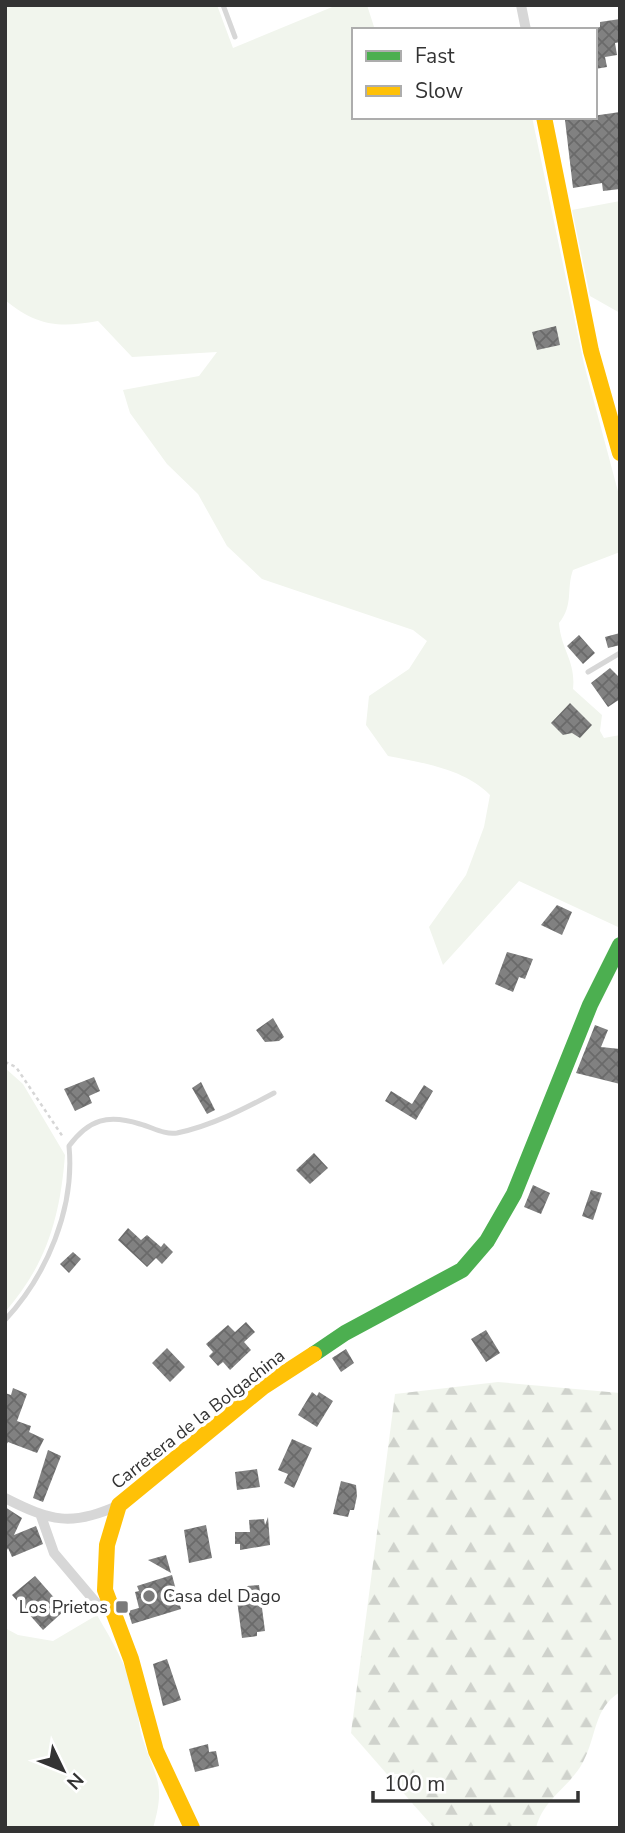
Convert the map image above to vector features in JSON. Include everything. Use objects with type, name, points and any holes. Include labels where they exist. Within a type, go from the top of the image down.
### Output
[{"type":"street","points":[[521,5],[526,28]]},
{"type":"street","points":[[544,119],[591,351],[620,453]]},
{"type":"street","name":"Carretera de la Bolgachina","points":[[192,1828],[156,1751],[131,1659],[105,1590],[107,1545],[119,1504],[263,1387],[345,1334],[462,1270],[486,1241],[514,1194],[590,1005],[620,945]]},
{"type":"street","points":[[5,1498],[41,1516],[72,1519],[96,1516],[119,1504]]},
{"type":"street","points":[[41,1516],[54,1553],[98,1605],[110,1604]]},
{"type":"lane","points":[[223,5],[235,37]]},
{"type":"lane","points":[[588,672],[620,653]]},
{"type":"lane","points":[[5,1320],[33,1287],[56,1237],[70,1162],[69,1146],[87,1125],[104,1119],[139,1123],[174,1134],[246,1108],[274,1093]]},
{"type":"path","points":[[5,1062],[16,1067],[69,1146]]},
{"type":"green space","points":[[5,5],[217,5],[233,48],[337,5],[367,5],[374,28],[352,28],[352,119],[532,119],[584,364],[620,499],[620,552],[573,570],[567,610],[559,623],[572,671],[573,689],[602,715],[600,731],[604,738],[620,735],[618,927],[519,881],[443,965],[429,927],[466,875],[484,827],[490,795],[480,786],[456,773],[388,756],[366,725],[369,696],[409,669],[427,641],[413,630],[262,579],[227,546],[198,494],[167,464],[130,413],[123,390],[199,376],[217,352],[132,357],[98,321],[49,323],[27,315],[5,300]]},
{"type":"green space","points":[[620,201],[620,313],[590,296],[572,210]]},
{"type":"green space","points":[[5,1068],[23,1084],[65,1155],[59,1199],[49,1239],[31,1276],[5,1312]]},
{"type":"green space","points":[[498,1382],[620,1393],[620,1692],[611,1699],[600,1715],[588,1752],[578,1771],[544,1809],[536,1828],[434,1828],[351,1733],[395,1394]]},
{"type":"green space","points":[[97,1615],[131,1682],[141,1734],[158,1782],[159,1801],[153,1828],[5,1828],[5,1628],[18,1635],[53,1641]]},
{"type":"building","points":[[620,19],[620,42],[615,43],[617,55],[605,57],[607,67],[597,69],[595,28],[600,27],[600,22]]},
{"type":"building","points":[[620,112],[620,189],[603,191],[602,183],[573,188],[565,120],[597,119],[597,115]]},
{"type":"building","points":[[556,326],[560,345],[537,350],[532,332]]},
{"type":"building","points":[[620,633],[620,645],[608,648],[605,637]]},
{"type":"building","points":[[579,635],[595,653],[583,664],[567,646]]},
{"type":"building","points":[[610,668],[620,678],[620,699],[608,707],[591,683]]},
{"type":"building","points":[[570,703],[592,725],[580,738],[572,733],[563,735],[551,723]]},
{"type":"building","points":[[557,905],[572,912],[562,935],[541,925]]},
{"type":"building","points":[[507,952],[533,959],[525,979],[519,977],[513,992],[495,984]]},
{"type":"building","points":[[273,1018],[284,1037],[279,1041],[265,1042],[256,1030]]},
{"type":"building","points":[[595,1025],[608,1030],[601,1047],[620,1049],[620,1084],[576,1073]]},
{"type":"building","points":[[94,1077],[100,1091],[89,1096],[92,1103],[75,1111],[64,1089]]},
{"type":"building","points":[[201,1082],[215,1110],[207,1114],[192,1088]]},
{"type":"building","points":[[424,1085],[433,1091],[416,1120],[385,1101],[391,1091],[412,1104]]},
{"type":"building","points":[[314,1153],[328,1168],[310,1184],[296,1170]]},
{"type":"building","points":[[533,1185],[550,1193],[541,1214],[524,1207]]},
{"type":"building","points":[[591,1190],[602,1193],[593,1220],[582,1216]]},
{"type":"building","points":[[128,1228],[141,1240],[147,1235],[161,1247],[164,1243],[173,1252],[162,1264],[156,1258],[147,1267],[118,1240]]},
{"type":"building","points":[[73,1252],[81,1259],[69,1273],[60,1264]]},
{"type":"building","points":[[246,1322],[255,1332],[244,1342],[251,1350],[230,1370],[223,1362],[218,1366],[209,1356],[213,1352],[206,1344],[228,1325],[235,1332]]},
{"type":"building","points":[[486,1330],[500,1353],[486,1362],[471,1339]]},
{"type":"building","points":[[167,1348],[185,1367],[170,1382],[152,1363]]},
{"type":"building","points":[[346,1349],[354,1363],[341,1372],[332,1358]]},
{"type":"building","points":[[13,1388],[27,1394],[17,1421],[31,1426],[29,1432],[44,1439],[37,1453],[8,1442],[5,1447],[5,1393],[11,1395]]},
{"type":"building","points":[[312,1392],[317,1396],[319,1392],[333,1401],[317,1427],[298,1415]]},
{"type":"building","points":[[292,1439],[312,1448],[294,1488],[284,1483],[288,1474],[278,1470]]},
{"type":"building","points":[[48,1450],[61,1456],[43,1502],[33,1498]]},
{"type":"building","points":[[257,1469],[260,1487],[237,1490],[235,1472]]},
{"type":"building","points":[[341,1481],[356,1485],[354,1510],[350,1510],[348,1517],[333,1514]]},
{"type":"building","points":[[5,1507],[22,1518],[14,1535],[36,1526],[43,1544],[12,1557],[8,1548],[5,1554]]},
{"type":"building","points":[[268,1517],[270,1545],[240,1550],[240,1544],[235,1544],[235,1532],[250,1532],[249,1520],[264,1519],[265,1525]]},
{"type":"building","points":[[206,1525],[212,1558],[189,1563],[184,1530]]},
{"type":"building","points":[[166,1555],[171,1573],[148,1560]]},
{"type":"building","points":[[172,1575],[181,1609],[132,1624],[128,1611],[139,1608],[135,1592],[139,1591],[137,1586]]},
{"type":"building","points":[[35,1576],[65,1610],[43,1630],[12,1595]]},
{"type":"building","points":[[259,1585],[265,1631],[257,1632],[257,1636],[242,1638],[237,1600],[245,1599],[247,1586]]},
{"type":"building","points":[[167,1659],[181,1700],[163,1706],[153,1664]]},
{"type":"building","points":[[208,1744],[209,1752],[216,1751],[219,1766],[195,1772],[189,1749]]},
{"type":"traffic: fast","points":[[314,1354],[345,1333],[462,1270],[487,1241],[514,1194],[590,1005],[620,945]]},
{"type":"traffic: slow","points":[[544,119],[591,351],[620,453]]},
{"type":"traffic: slow","points":[[192,1828],[156,1751],[131,1659],[105,1590],[107,1545],[119,1505],[263,1387],[314,1354]]},
{"type":"place","name":"Casa del Dago","points":[[149,1596]]},
{"type":"place","name":"Los Prietos","points":[[122,1607]]}]
